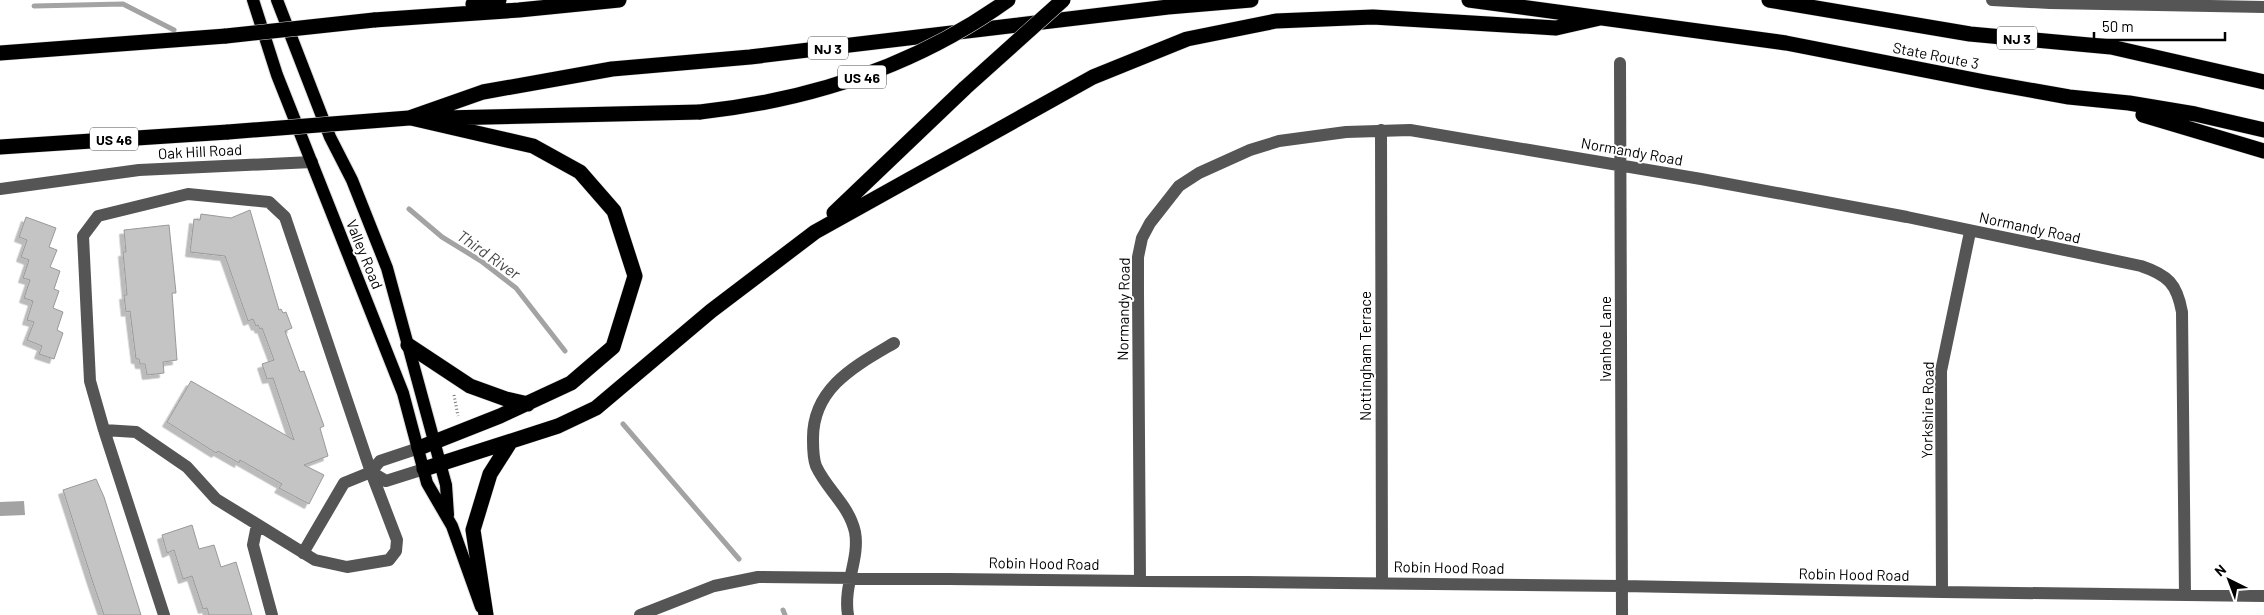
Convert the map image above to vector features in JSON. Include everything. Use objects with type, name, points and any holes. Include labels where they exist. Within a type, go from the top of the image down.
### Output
[{"type":"highway","points":[[374,20],[499,0]]},
{"type":"highway","points":[[4,54],[226,36],[374,20],[519,10],[618,0]]},
{"type":"highway","name":"US 46","points":[[0,147],[409,118],[700,112],[777,102],[851,82],[922,52],[958,33],[1008,0]]},
{"type":"highway","points":[[424,469],[558,426],[596,408],[727,299],[814,232],[965,88],[1064,0]]},
{"type":"highway","name":"NJ 3","points":[[409,118],[482,92],[612,69],[750,57],[1168,7],[1251,0]]},
{"type":"highway","name":"State Route 3","points":[[1469,0],[1786,43],[2069,97],[2129,103],[2195,114],[2264,130]]},
{"type":"highway","name":"State Route 3","points":[[1769,0],[1970,34],[2111,47],[2264,82]]},
{"type":"highway","points":[[814,232],[1093,77],[1187,39],[1276,21],[1373,17],[1556,28],[1600,18]]},
{"type":"highway","points":[[2069,97],[2163,120],[2264,151]]},
{"type":"highway","points":[[409,118],[533,146],[580,172],[614,211],[635,276],[613,347],[571,383],[528,404],[419,448]]},
{"type":"highway","points":[[408,345],[470,386],[506,399],[528,404]]},
{"type":"highway","points":[[485,615],[474,530],[490,474],[512,441]]},
{"type":"main road","name":"Valley Road","points":[[253,0],[277,75],[403,393],[427,483],[449,519],[485,615]]},
{"type":"main road","name":"Valley Road","points":[[278,0],[330,137],[352,180],[387,268],[433,443],[446,485],[449,519]]},
{"type":"street","points":[[1992,0],[2050,3],[2264,7]]},
{"type":"street","name":"Ivanhoe Lane","points":[[1620,63],[1622,615]]},
{"type":"street","name":"Nottingham Terrace","points":[[1381,130],[1382,583]]},
{"type":"street","name":"Normandy Road","points":[[1140,581],[1138,258],[1142,238],[1150,223],[1179,186],[1200,173],[1250,150],[1279,141],[1346,132],[1410,130],[1907,217],[1970,232],[2141,266],[2160,272],[2172,284],[2179,296],[2182,312],[2185,595]]},
{"type":"street","name":"Oak Hill Road","points":[[0,189],[139,170],[312,162]]},
{"type":"street","points":[[104,430],[136,432],[187,467],[216,500],[315,560],[347,567],[389,560],[396,552],[397,540],[372,472],[286,217],[269,202],[188,194],[98,216],[83,236],[90,380],[104,430],[164,615]]},
{"type":"street","name":"Yorkshire Road","points":[[1942,592],[1941,371],[1970,232]]},
{"type":"street","points":[[848,615],[846,602],[849,577],[855,554],[855,532],[840,498],[816,466],[813,441],[816,415],[835,383],[852,368],[894,344]]},
{"type":"street","points":[[303,553],[344,482],[372,472],[380,461],[419,448]]},
{"type":"street","points":[[372,472],[386,481],[424,469]]},
{"type":"street","points":[[257,525],[253,545],[272,615]]},
{"type":"street","name":"Robin Hood Road","points":[[640,615],[714,586],[758,577],[1622,586],[2264,596]]},
{"type":"path","points":[[454,394],[459,418]]},
{"type":"shaded area","points":[[24,501],[25,515],[0,516],[0,502]]},
{"type":"building","points":[[250,210],[279,310],[281,309],[283,313],[286,312],[292,328],[285,331],[300,372],[304,371],[324,426],[320,428],[328,456],[304,465],[324,475],[309,504],[279,488],[282,484],[240,460],[239,463],[218,451],[216,453],[167,422],[191,381],[294,440],[273,378],[267,379],[262,364],[274,360],[262,328],[260,329],[258,325],[256,326],[253,319],[248,321],[225,256],[190,252],[194,219],[200,220],[201,214],[231,218]]},
{"type":"building","points":[[26,217],[56,228],[49,247],[57,250],[50,267],[60,271],[54,289],[59,291],[53,308],[63,312],[57,330],[63,333],[54,359],[39,354],[42,346],[27,340],[34,322],[27,320],[33,301],[24,298],[30,280],[23,278],[29,260],[21,257],[27,240],[19,237]]},
{"type":"building","points":[[169,225],[176,293],[172,293],[177,360],[163,362],[164,373],[147,375],[145,364],[140,364],[139,359],[136,359],[130,311],[126,312],[124,295],[127,295],[123,252],[126,252],[124,230]]},
{"type":"building","points":[[96,479],[104,497],[141,615],[104,615],[92,580],[63,490]]},
{"type":"building","points":[[192,525],[199,549],[214,545],[221,567],[236,562],[252,615],[209,615],[207,608],[203,609],[192,576],[183,579],[174,550],[167,553],[162,535]]},
{"type":"waterway","name":"Third River","points":[[34,6],[123,4],[174,30]]},
{"type":"waterway","name":"Third River","points":[[409,209],[442,237],[481,261],[516,288],[565,351]]},
{"type":"waterway","name":"Third River","points":[[623,424],[739,559]]},
{"type":"waterway","name":"Third River","points":[[783,610],[785,615]]}]
